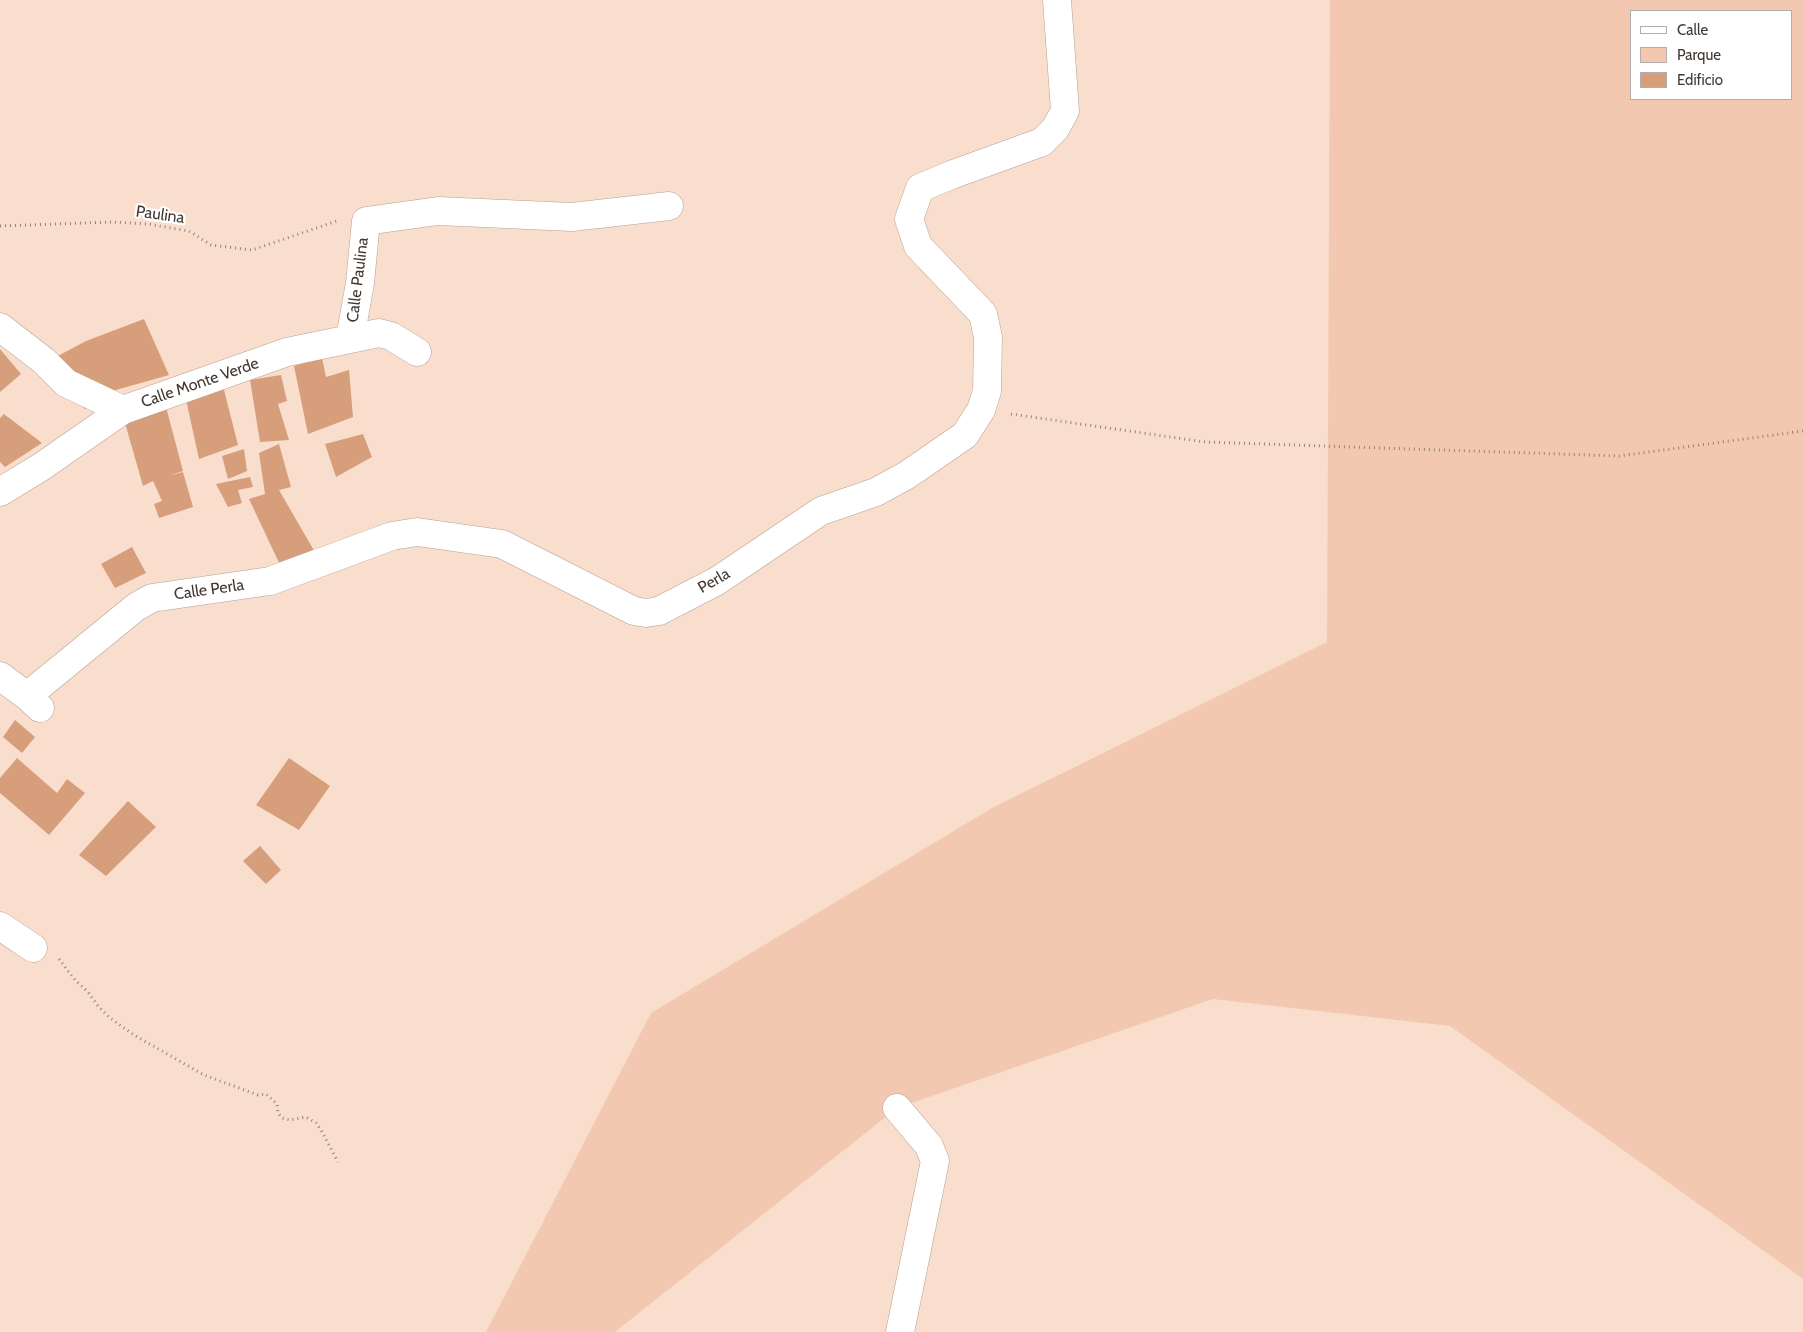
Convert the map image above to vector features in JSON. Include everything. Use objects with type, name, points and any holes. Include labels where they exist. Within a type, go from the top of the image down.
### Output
[{"type":"street","name":"Perla","points":[[417,532],[502,544],[634,611],[646,613],[658,611],[717,581],[821,511],[876,492],[907,475],[965,435],[981,410],[987,391],[989,374],[988,337],[983,314],[918,246],[909,219],[912,206],[920,188],[1042,142],[1055,129],[1065,111],[1056,0]]},
{"type":"street","points":[[366,221],[438,211],[572,217],[669,206]]},
{"type":"street","name":"Calle Paulina","points":[[350,339],[360,283],[366,221]]},
{"type":"street","points":[[0,327],[44,362],[66,383],[123,410]]},
{"type":"street","name":"Calle Monte Verde","points":[[0,492],[41,467],[123,410],[287,352],[379,333],[391,336],[417,352]]},
{"type":"street","name":"Calle Perla","points":[[0,676],[34,702],[136,607],[152,598],[270,581],[392,536],[417,532]]},
{"type":"street","points":[[0,926],[33,948]]},
{"type":"street","points":[[897,1108],[929,1146],[935,1161],[900,1332]]},
{"type":"path","name":"Paulina","points":[[0,226],[112,222],[148,224],[189,231],[211,244],[252,250],[350,216],[366,221]]},
{"type":"path","points":[[981,410],[1204,442],[1619,456],[1803,431]]},
{"type":"path","points":[[33,948],[36,955],[40,957],[47,955],[57,957],[98,1006],[110,1018],[134,1035],[204,1075],[258,1095],[266,1094],[277,1104],[278,1113],[282,1118],[290,1120],[306,1117],[316,1124],[338,1162]]},
{"type":"green space","points":[[1330,0],[1803,0],[1803,1279],[1450,1026],[1213,999],[897,1108],[615,1332],[486,1332],[651,1013],[992,808],[1327,642]]},
{"type":"building","points":[[144,319],[169,375],[116,390],[85,409],[39,366],[86,341]]},
{"type":"building","points":[[0,349],[21,374],[0,392]]},
{"type":"building","points":[[322,358],[326,377],[349,370],[353,417],[308,434],[294,366]]},
{"type":"building","points":[[281,375],[287,401],[278,404],[289,440],[260,442],[250,380]]},
{"type":"building","points":[[222,382],[238,445],[199,459],[185,395]]},
{"type":"building","points":[[166,407],[183,471],[168,476],[183,472],[193,507],[159,518],[154,504],[162,501],[153,481],[143,486],[125,423]]},
{"type":"building","points":[[4,414],[42,443],[5,467],[0,462],[0,418]]},
{"type":"building","points":[[363,434],[372,457],[336,477],[325,444]]},
{"type":"building","points":[[279,444],[291,487],[279,490],[316,554],[282,569],[249,499],[265,494],[259,453]]},
{"type":"building","points":[[244,449],[247,471],[228,479],[222,456]]},
{"type":"building","points":[[250,477],[253,487],[238,490],[242,503],[228,507],[216,484]]},
{"type":"building","points":[[132,547],[146,573],[115,588],[101,564]]},
{"type":"building","points":[[15,720],[35,737],[22,753],[3,737]]},
{"type":"building","points":[[17,758],[57,793],[67,779],[85,793],[49,835],[0,793],[0,778]]},
{"type":"building","points":[[289,758],[330,786],[299,830],[256,805]]},
{"type":"building","points":[[128,801],[156,827],[106,876],[79,855]]},
{"type":"building","points":[[260,846],[281,870],[266,884],[243,861]]}]
